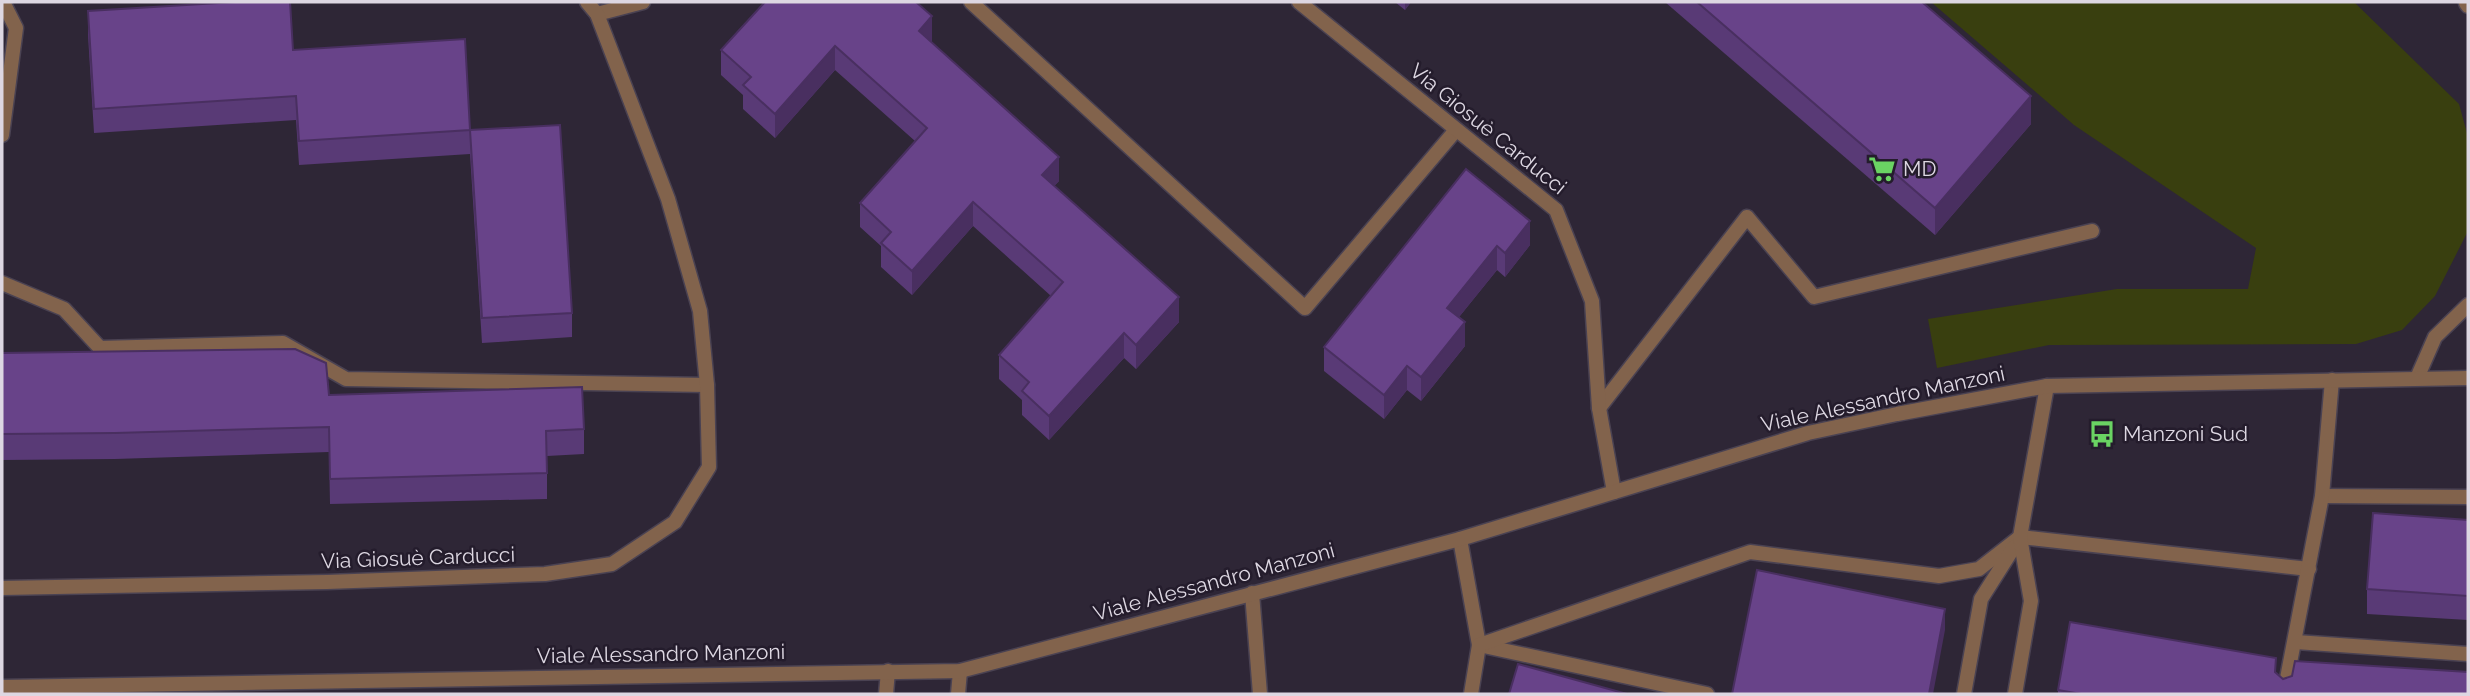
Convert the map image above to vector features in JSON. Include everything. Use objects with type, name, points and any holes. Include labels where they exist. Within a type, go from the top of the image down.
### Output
[{"type":"street","points":[[2,135],[16,28],[3,2]]},
{"type":"street","name":"Via Giosuè Carducci","points":[[2,588],[313,583],[545,574],[612,564],[675,522],[709,467],[707,385],[700,311],[667,200],[597,14],[587,2]]},
{"type":"street","points":[[597,14],[643,2]]},
{"type":"street","points":[[971,2],[1305,308],[1456,130]]},
{"type":"street","name":"Via Giosuè Carducci","points":[[1299,2],[1556,210],[1592,300],[1599,408],[1614,492]]},
{"type":"street","points":[[1599,408],[1747,217],[1814,297],[2092,231]]},
{"type":"street","points":[[2,284],[64,309],[100,348],[284,343],[346,379],[707,385]]},
{"type":"street","points":[[2417,378],[2435,337],[2468,305]]},
{"type":"street","name":"Viale Alessandro Manzoni","points":[[2,687],[960,671],[1460,539],[1808,433],[2047,386],[2468,378]]},
{"type":"street","points":[[2284,694],[2322,496],[2332,380]]},
{"type":"street","points":[[2015,694],[2031,601],[2020,537],[2047,386]]},
{"type":"street","points":[[2322,496],[2468,497]]},
{"type":"street","points":[[1964,694],[1981,599],[2020,537]]},
{"type":"street","points":[[1479,645],[1750,552],[1939,576],[1979,569],[2020,537],[2309,569]]},
{"type":"street","points":[[1460,539],[1479,645],[1471,694]]},
{"type":"street","points":[[1252,593],[1260,694]]},
{"type":"street","points":[[2296,642],[2468,654]]},
{"type":"street","points":[[1479,645],[1707,694]]},
{"type":"street","points":[[886,694],[888,671]]},
{"type":"street","points":[[958,694],[960,671]]},
{"type":"green space","points":[[1931,2],[2354,2],[2459,104],[2468,137],[2468,231],[2435,296],[2402,330],[2356,344],[2049,345],[1937,368],[1928,319],[2117,289],[2248,289],[2256,248],[2074,125]]},
{"type":"building","points":[[235,2],[290,2],[293,50],[465,39],[470,130],[299,141],[296,96],[94,109],[88,11]]},
{"type":"building","points":[[765,2],[916,2],[932,16],[919,31],[1059,157],[1042,175],[1179,297],[1136,345],[1124,333],[1049,416],[1022,391],[1029,382],[999,355],[1063,282],[973,202],[912,271],[881,243],[891,232],[860,203],[927,128],[835,46],[775,114],[743,85],[751,77],[721,50]]},
{"type":"building","points":[[1697,2],[1922,2],[2031,96],[1935,208]]},
{"type":"building","points":[[560,125],[572,313],[482,318],[470,130]]},
{"type":"building","points":[[1466,169],[1530,221],[1505,253],[1497,246],[1447,308],[1465,322],[1421,377],[1407,366],[1384,395],[1324,347]]},
{"type":"building","points":[[295,349],[326,363],[329,395],[582,387],[584,429],[546,431],[547,473],[330,479],[329,427],[2,434],[2,353]]},
{"type":"building","points":[[2373,513],[2468,520],[2468,596],[2367,589]]},
{"type":"building","points":[[1757,570],[1945,609],[1929,694],[1732,694]]},
{"type":"building","points":[[2070,622],[2276,658],[2275,672],[2283,679],[2292,676],[2295,661],[2468,672],[2468,694],[2081,694],[2058,690]]},
{"type":"building","points":[[1518,664],[1627,694],[1509,694]]},
{"type":"place","name":"MD","points":[[1882,169]]},
{"type":"place","name":"Manzoni Sud","points":[[2102,434]]}]
